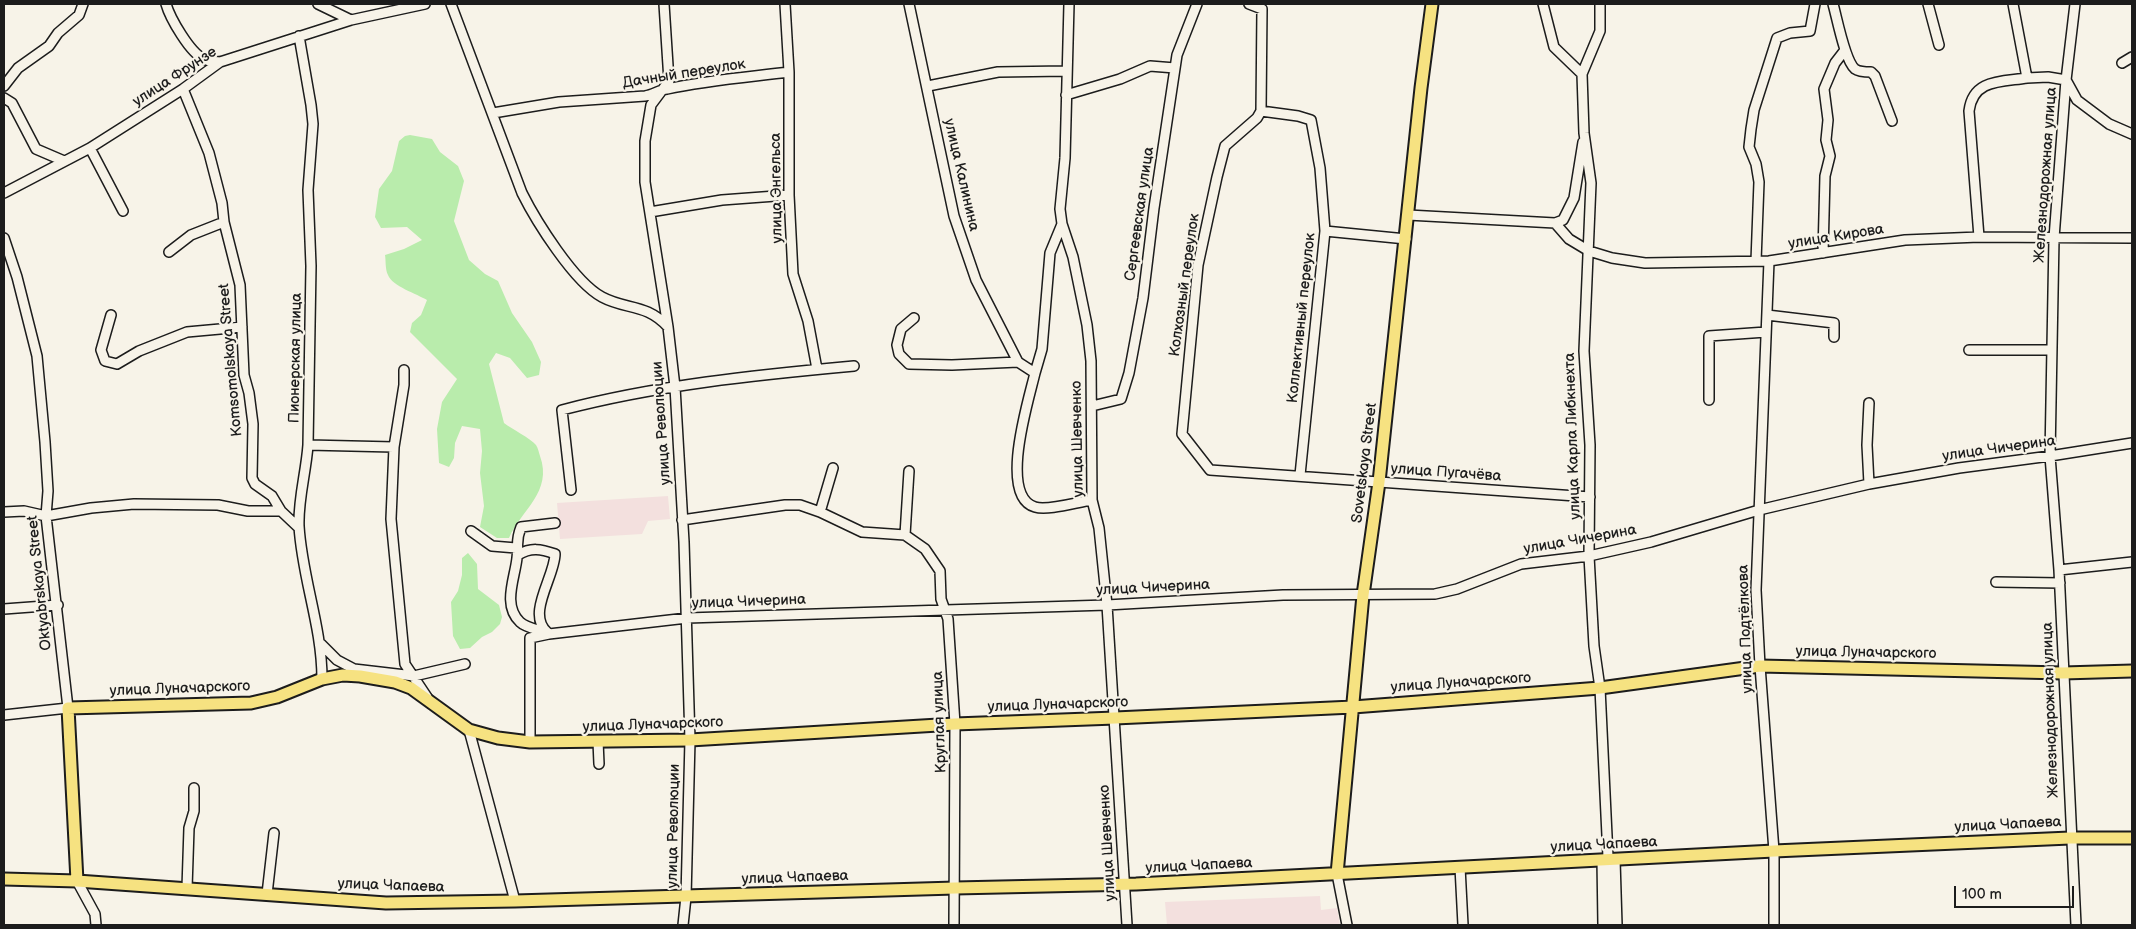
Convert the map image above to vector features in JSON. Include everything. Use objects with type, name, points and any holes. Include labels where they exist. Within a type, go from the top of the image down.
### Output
[{"type":"main road","name":"Sovetskaya Street","points":[[1337,874],[1363,595],[1379,482],[1421,88],[1432,4]]},
{"type":"main road","name":"улица Луначарского","points":[[68,708],[251,703],[277,697],[322,679],[343,675],[379,678],[411,688],[427,697],[469,730],[498,738],[530,742],[690,740],[956,724],[1353,707],[1600,688],[1760,666],[2063,673],[2132,671]]},
{"type":"main road","name":"Oktyabrskaya Street","points":[[68,708],[76,881]]},
{"type":"main road","name":"улица Чапаева","points":[[4,879],[76,881],[386,903],[515,901],[1125,884],[1774,851],[2070,838],[2132,838]]},
{"type":"street","points":[[4,86],[18,68],[49,46],[58,34],[79,15],[83,4]]},
{"type":"street","points":[[166,4],[170,15],[196,54],[205,60],[220,62]]},
{"type":"street","points":[[318,4],[351,20]]},
{"type":"street","name":"улица Фрунзе","points":[[4,193],[90,148],[220,62],[351,20],[425,4]]},
{"type":"street","points":[[451,4],[522,193],[547,236],[574,270],[603,298],[645,310],[659,317],[668,327]]},
{"type":"street","points":[[664,4],[669,82],[664,89]]},
{"type":"street","name":"улица Энгельса","points":[[785,4],[789,72],[789,194],[793,274],[808,321],[817,369]]},
{"type":"street","name":"улица Калинина","points":[[909,4],[928,86],[954,216],[976,280],[1018,362],[1035,373]]},
{"type":"street","name":"улица Шевченко","points":[[1069,4],[1065,158],[1060,208],[1062,224],[1073,257],[1087,325],[1092,406],[1092,500],[1099,528],[1106,605],[1127,925]]},
{"type":"street","name":"Сергеевская улица","points":[[1092,406],[1121,399],[1130,374],[1143,298],[1154,208],[1177,55],[1197,4]]},
{"type":"street","points":[[1249,4],[1262,9],[1261,111]]},
{"type":"street","points":[[1544,4],[1554,47],[1582,74]]},
{"type":"street","name":"улица Карла Либкнехта","points":[[1600,4],[1600,31],[1582,74],[1584,133],[1591,183],[1584,351],[1590,445],[1589,556],[1594,646],[1600,688],[1610,925]]},
{"type":"street","points":[[1756,261],[1758,182],[1756,164],[1749,147],[1754,110],[1777,38],[1790,33],[1810,31],[1815,4]]},
{"type":"street","points":[[1833,4],[1845,50],[1853,67],[1857,71],[1871,72],[1875,76],[1892,121]]},
{"type":"street","points":[[1928,4],[1939,45]]},
{"type":"street","points":[[2013,4],[2027,78]]},
{"type":"street","name":"Железнодорожная улица","points":[[2075,4],[2066,80],[2054,238],[2050,456],[2060,582],[2070,838],[2076,925]]},
{"type":"street","name":"Пионерская улица","points":[[299,36],[312,105],[308,190],[311,266],[308,446],[306,471],[300,496],[300,528],[321,644],[322,679]]},
{"type":"street","points":[[1823,253],[1825,176],[1830,156],[1826,140],[1828,120],[1824,88],[1835,63],[1845,50]]},
{"type":"street","points":[[2122,63],[2132,56]]},
{"type":"street","points":[[1066,95],[1080,93],[1120,80],[1150,66],[1175,68]]},
{"type":"street","points":[[928,86],[998,72],[1066,71]]},
{"type":"street","name":"Дачный переулок","points":[[493,113],[559,102],[645,96],[664,89],[789,72]]},
{"type":"street","points":[[1979,238],[1969,111],[1971,97],[1982,87],[1996,82],[2027,78],[2048,77],[2066,80],[2077,100],[2109,124],[2132,134]]},
{"type":"street","name":"Komsomolskaya Street","points":[[183,88],[209,153],[240,285],[244,375],[249,392],[253,424],[252,478],[255,484],[272,496],[281,511],[300,528]]},
{"type":"street","name":"улица Революции","points":[[664,89],[651,105],[646,141],[645,182],[668,327],[675,387],[682,520],[690,740],[686,897],[683,925]]},
{"type":"street","points":[[4,98],[12,103],[36,149],[64,161]]},
{"type":"street","name":"Коллективный переулок","points":[[1261,111],[1298,116],[1311,120],[1320,168],[1325,232],[1300,475]]},
{"type":"street","name":"Колхозный переулок","points":[[1210,470],[1182,434],[1198,265],[1207,218],[1225,146],[1257,118],[1261,111]]},
{"type":"street","points":[[1408,215],[1555,223],[1563,220],[1574,198],[1584,133]]},
{"type":"street","points":[[90,148],[123,211]]},
{"type":"street","points":[[650,212],[722,200],[789,194]]},
{"type":"street","points":[[169,252],[191,235],[224,222]]},
{"type":"street","name":"улица Кирова","points":[[1555,223],[1569,239],[1589,251],[1612,258],[1645,263],[1769,261],[1906,240],[2132,238]]},
{"type":"street","name":"улица Шевченко","points":[[1035,373],[1042,348],[1050,253],[1062,224]]},
{"type":"street","points":[[1325,232],[1406,239]]},
{"type":"street","name":"Oktyabrskaya Street","points":[[4,238],[17,278],[37,356],[47,481],[46,516],[58,605],[68,708]]},
{"type":"street","name":"улица Подтёлкова","points":[[1769,261],[1756,590],[1774,851],[1774,925]]},
{"type":"street","points":[[111,315],[101,350],[105,361],[117,364],[139,352],[186,332],[242,327]]},
{"type":"street","points":[[1767,315],[1834,323],[1834,336]]},
{"type":"street","points":[[914,318],[901,329],[897,345],[899,354],[909,364],[952,365],[1018,362]]},
{"type":"street","points":[[1708,400],[1709,336],[1766,332]]},
{"type":"street","points":[[1969,350],[2052,350]]},
{"type":"street","points":[[571,490],[562,410],[623,395],[675,387],[854,366]]},
{"type":"street","points":[[404,370],[404,385],[394,447],[391,519],[405,664],[427,697]]},
{"type":"street","points":[[1035,373],[1017,460],[1019,491],[1032,506],[1041,508],[1092,500]]},
{"type":"street","points":[[1869,403],[1867,445],[1869,484]]},
{"type":"street","name":"улица Чичерина","points":[[530,742],[530,638],[549,634],[687,618],[1106,605],[1283,595],[1435,594],[1457,589],[1521,564],[1589,556],[1651,542],[1759,510],[1869,484],[1959,468],[2132,443]]},
{"type":"street","points":[[308,446],[394,447]]},
{"type":"street","points":[[820,512],[833,468]]},
{"type":"street","name":"улица Пугачёва","points":[[1210,470],[1590,497]]},
{"type":"street","points":[[682,520],[785,505],[800,505],[820,512],[862,532],[905,535],[909,471]]},
{"type":"street","points":[[4,512],[24,511],[46,516],[91,508],[134,504],[218,505],[248,510],[281,511]]},
{"type":"street","points":[[549,634],[520,622],[512,609],[510,594],[517,551],[517,537],[521,527],[555,524]]},
{"type":"street","points":[[471,531],[492,546],[517,551],[540,549],[555,554],[555,565],[542,594],[540,617],[542,628],[549,634]]},
{"type":"street","name":"Круглая улица","points":[[905,535],[925,549],[940,571],[941,599],[946,609],[956,724],[954,925]]},
{"type":"street","points":[[2059,570],[2132,562]]},
{"type":"street","points":[[1996,582],[2060,582]]},
{"type":"street","points":[[4,609],[58,605]]},
{"type":"street","points":[[321,644],[337,660],[354,669],[414,676],[465,664]]},
{"type":"street","name":"улица Луначарского","points":[[4,715],[68,708]]},
{"type":"street","points":[[469,730],[515,901]]},
{"type":"street","points":[[598,741],[599,764]]},
{"type":"street","points":[[187,888],[189,828],[194,810],[194,788]]},
{"type":"street","points":[[267,894],[274,833]]},
{"type":"street","name":"улица Карла Либкнехта","points":[[1603,925],[1608,859]]},
{"type":"street","name":"улица Карла Либкнехта","points":[[1608,859],[1617,925]]},
{"type":"street","points":[[1460,866],[1463,925]]},
{"type":"street","name":"Sovetskaya Street","points":[[1337,874],[1346,925]]},
{"type":"street","name":"Oktyabrskaya Street","points":[[76,881],[95,914],[96,925]]},
{"type":"shaded area","points":[[668,496],[670,519],[648,521],[642,534],[560,539],[557,503]]},
{"type":"shaded area","points":[[1320,896],[1321,910],[1337,908],[1340,925],[1167,925],[1165,902]]},
{"type":"green space","points":[[410,135],[432,139],[440,152],[458,166],[464,181],[454,221],[469,260],[485,274],[498,281],[512,313],[532,342],[541,362],[539,375],[527,378],[510,358],[496,353],[489,364],[504,423],[530,439],[536,445],[543,469],[539,490],[509,538],[497,538],[480,527],[484,506],[480,473],[482,451],[480,429],[462,426],[455,443],[454,458],[449,467],[439,463],[437,429],[442,402],[457,379],[410,332],[412,323],[421,315],[427,300],[394,283],[386,270],[385,255],[404,249],[422,240],[407,227],[381,228],[375,217],[379,189],[392,171],[399,141],[405,136]]},
{"type":"green space","points":[[468,553],[477,564],[478,589],[499,605],[502,617],[500,624],[492,632],[482,637],[470,648],[460,649],[453,636],[451,602],[458,591],[462,575],[462,558]]}]
